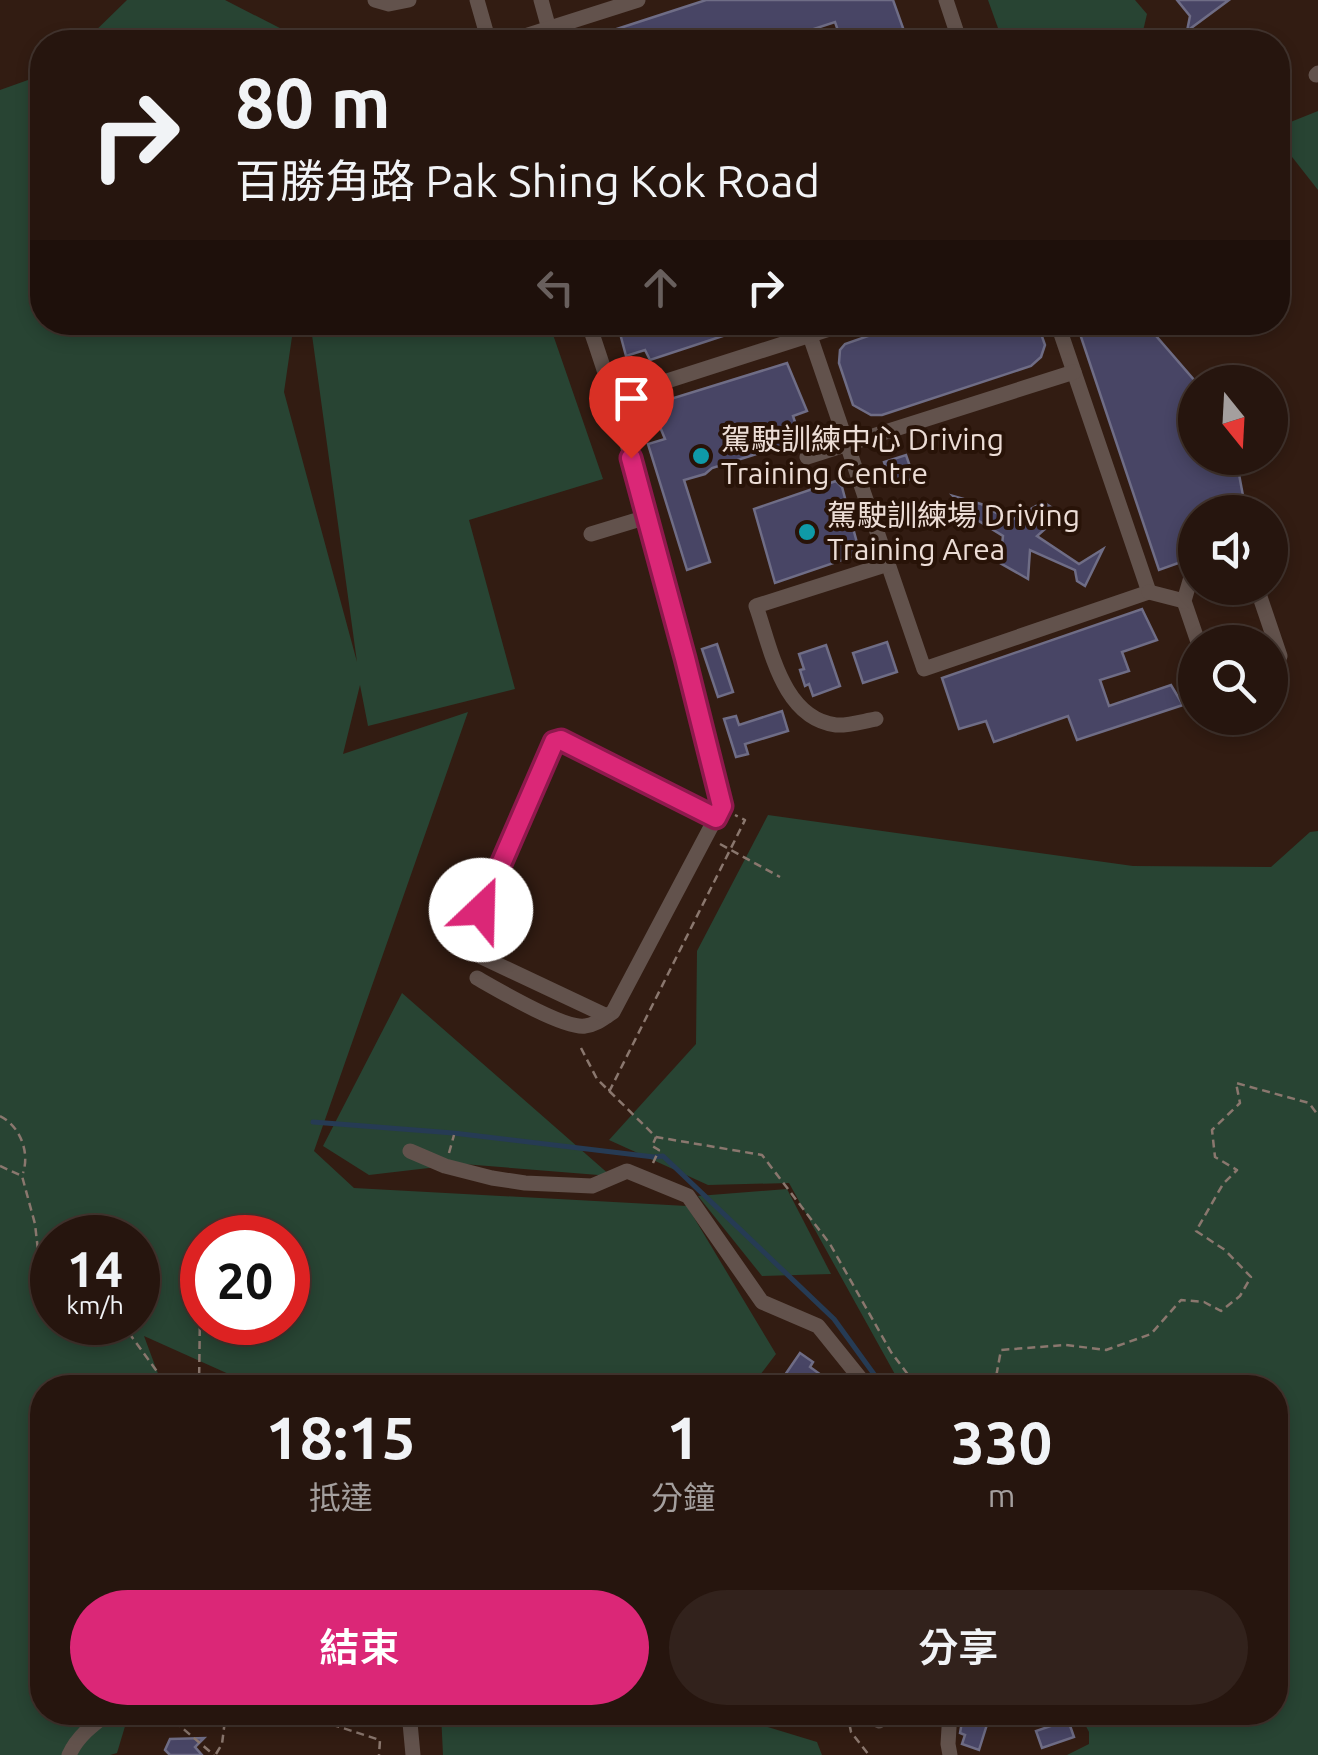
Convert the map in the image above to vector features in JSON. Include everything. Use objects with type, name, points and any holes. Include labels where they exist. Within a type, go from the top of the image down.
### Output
[{"type":"street","points":[[375,0],[389,4],[409,0]]},
{"type":"street","points":[[477,0],[486,30]]},
{"type":"street","points":[[541,0],[549,29]]},
{"type":"street","points":[[546,30],[638,0]]},
{"type":"street","points":[[946,0],[956,30]]},
{"type":"street","points":[[477,978],[529,1008],[582,1028],[598,1023],[613,1012],[716,818],[685,658],[614,398],[592,335]]},
{"type":"street","points":[[614,398],[813,335]]},
{"type":"street","points":[[1061,335],[1150,592]]},
{"type":"street","points":[[810,336],[924,669],[1150,592],[1178,599]]},
{"type":"street","points":[[807,457],[1074,372]]},
{"type":"street","points":[[591,534],[647,517]]},
{"type":"street","points":[[876,719],[837,725],[808,715],[785,688],[756,606],[888,564]]},
{"type":"street","points":[[607,1016],[471,952],[466,943],[554,742],[561,740],[716,818]]},
{"type":"street","points":[[410,1151],[446,1166],[525,1183],[592,1186],[627,1172],[688,1196],[762,1302],[818,1326],[858,1375]]},
{"type":"street","points":[[69,1755],[92,1725]]},
{"type":"street","points":[[410,1725],[412,1755]]},
{"type":"street","points":[[949,1725],[950,1755]]},
{"type":"path","points":[[608,1092],[745,820],[716,818]]},
{"type":"path","points":[[729,849],[780,877]]},
{"type":"path","points":[[581,1048],[608,1092],[656,1136],[762,1155],[830,1244],[891,1352],[908,1375]]},
{"type":"path","points":[[997,1375],[1002,1350],[1066,1346],[1106,1350],[1150,1334],[1182,1300],[1204,1302],[1221,1311],[1240,1296],[1251,1277],[1225,1250],[1196,1232],[1223,1184],[1237,1170],[1215,1156],[1212,1130],[1240,1103],[1236,1082],[1310,1103],[1318,1114]]},
{"type":"path","points":[[0,1116],[18,1130],[26,1155],[22,1176],[33,1215]]},
{"type":"path","points":[[451,1146],[454,1136]]},
{"type":"path","points":[[652,1167],[659,1150],[652,1146],[656,1136]]},
{"type":"path","points":[[0,1166],[22,1176]]},
{"type":"path","points":[[138,1345],[160,1375]]},
{"type":"path","points":[[198,1375],[199,1345]]},
{"type":"path","points":[[178,1725],[215,1755],[222,1744],[224,1725]]},
{"type":"path","points":[[333,1725],[380,1740],[379,1755]]},
{"type":"path","points":[[850,1725],[869,1755]]},
{"type":"green space","points":[[127,0],[225,0],[284,30],[96,30]]},
{"type":"green space","points":[[988,0],[1135,0],[1147,14],[1143,30],[999,30]]},
{"type":"green space","points":[[30,79],[30,335],[292,335],[284,392],[357,662],[312,335],[553,335],[603,479],[469,520],[515,689],[368,726],[360,685],[343,754],[468,712],[314,1151],[354,1188],[687,1206],[776,1354],[760,1375],[231,1375],[160,1343],[160,1215],[30,1215],[30,1345],[147,1345],[159,1375],[30,1375],[30,1725],[125,1725],[117,1753],[0,1755],[0,90]]},
{"type":"green space","points":[[1318,111],[1318,190],[1290,154],[1290,122]]},
{"type":"green space","points":[[768,815],[1133,866],[1271,867],[1310,832],[1318,831],[1318,1755],[1067,1755],[1089,1744],[1085,1725],[1288,1725],[1288,1375],[895,1375],[789,1183],[708,1185],[609,1140],[696,1044],[697,951]]},
{"type":"green space","points":[[402,993],[611,1176],[463,1164],[369,1175],[323,1146]]},
{"type":"green space","points":[[787,1189],[831,1274],[762,1276],[698,1196]]},
{"type":"green space","points":[[442,1725],[761,1725],[817,1742],[822,1755],[443,1755]]},
{"type":"building","points":[[706,0],[893,0],[904,30],[838,30],[835,22],[811,30],[614,30]]},
{"type":"building","points":[[1177,0],[1229,0],[1187,30],[1190,16]]},
{"type":"building","points":[[620,335],[726,335],[650,360],[645,350],[626,356]]},
{"type":"building","points":[[871,335],[1042,335],[1045,345],[1041,357],[1031,366],[882,415],[871,415],[853,405],[839,363],[845,344]]},
{"type":"building","points":[[1080,335],[1155,335],[1181,365],[1178,365],[1178,475],[1239,475],[1243,495],[1178,495],[1178,563],[1159,570]]},
{"type":"building","name":"駕駛訓練中心 Driving Training Centre","points":[[787,363],[807,411],[793,416],[801,440],[684,480],[710,562],[687,570],[648,444],[665,439],[651,405]]},
{"type":"building","points":[[906,455],[914,478],[892,485],[884,462]]},
{"type":"building","name":"駕駛訓練場 Driving Training Area","points":[[836,481],[842,487],[860,554],[775,583],[754,509]]},
{"type":"building","points":[[953,496],[981,504],[1010,521],[1043,502],[1062,514],[1037,536],[1079,564],[1103,549],[1085,586],[1077,581],[1075,570],[1030,550],[1028,579],[1000,563],[1003,536],[974,518]]},
{"type":"building","points":[[1142,609],[1157,640],[1122,652],[1129,671],[1100,680],[1109,706],[1171,685],[1178,697],[1178,707],[1077,740],[1068,716],[994,742],[986,721],[959,729],[942,678]]},
{"type":"building","points":[[887,642],[897,672],[863,683],[853,653]]},
{"type":"building","points":[[717,644],[733,692],[718,697],[702,649]]},
{"type":"building","points":[[826,645],[840,686],[813,696],[809,684],[805,686],[799,654]]},
{"type":"building","points":[[782,711],[788,731],[745,744],[748,754],[736,757],[724,719],[736,716],[739,725]]},
{"type":"building","points":[[800,1353],[813,1362],[810,1367],[821,1375],[785,1375]]},
{"type":"building","points":[[961,1725],[987,1725],[979,1750],[962,1744],[965,1735],[960,1733]]},
{"type":"building","points":[[1070,1725],[1074,1737],[1042,1748],[1036,1731]]},
{"type":"building","points":[[204,1738],[195,1747],[202,1755],[170,1755],[165,1750],[170,1739]]},
{"type":"waterway","points":[[313,1122],[663,1156],[834,1319],[875,1375]]},
{"type":"place","name":"駕駛訓練中心 Driving Training Centre","points":[[701,456]]},
{"type":"place","name":"駕駛訓練場 Driving Training Area","points":[[807,532]]},
{"type":"route","points":[[481,910],[554,742],[561,740],[716,818],[722,806],[631,458]]}]
